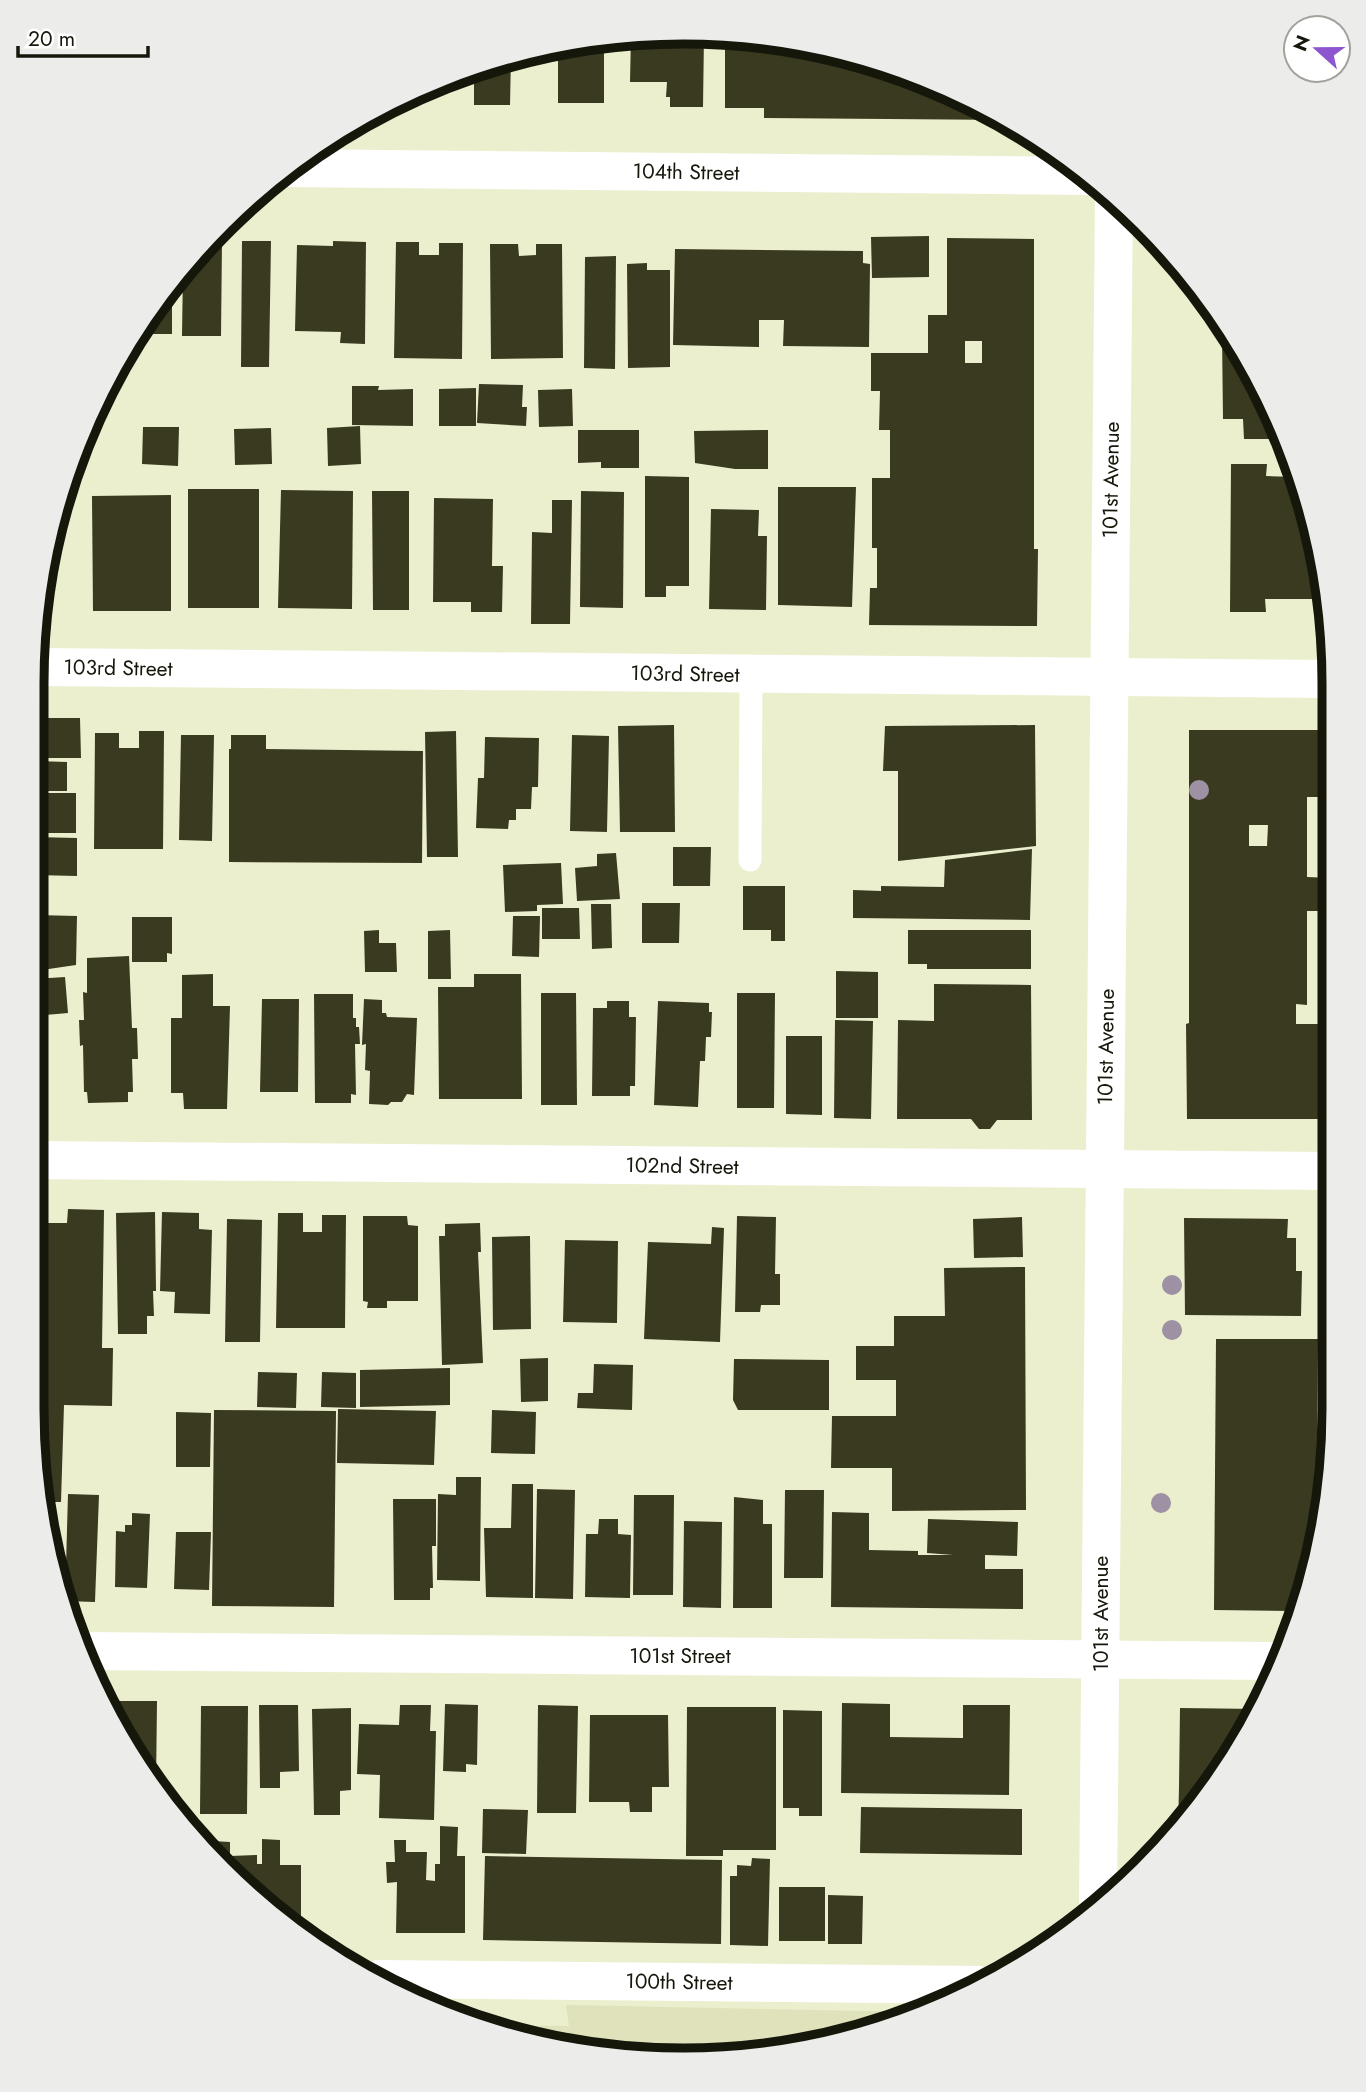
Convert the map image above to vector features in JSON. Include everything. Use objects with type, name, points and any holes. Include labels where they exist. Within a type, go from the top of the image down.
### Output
[{"type":"street","name":"104th Street","points":[[303,169],[1072,176]]},
{"type":"street","name":"101st Avenue","points":[[1098,1895],[1114,211]]},
{"type":"street","name":"103rd Street","points":[[44,667],[1322,679]]},
{"type":"street","name":"102nd Street","points":[[44,1160],[1322,1171]]},
{"type":"street","name":"101st Street","points":[[91,1651],[1271,1661]]},
{"type":"street","name":"100th Street","points":[[394,1979],[960,1985]]},
{"type":"lane","points":[[750,860],[751,674]]},
{"type":"shaded area","points":[[566,2005],[895,2012],[808,2036],[725,2047],[641,2047],[600,2043],[516,2025],[569,2026]]},
{"type":"building","points":[[704,44],[703,107],[670,107],[670,97],[666,97],[667,82],[630,82],[631,46]]},
{"type":"building","points":[[725,45],[808,56],[848,66],[928,92],[985,120],[764,118],[764,108],[725,108]]},
{"type":"building","points":[[604,49],[604,103],[558,103],[558,56]]},
{"type":"building","points":[[511,68],[510,105],[474,105],[474,79]]},
{"type":"building","points":[[929,236],[929,277],[872,278],[871,237]]},
{"type":"building","points":[[947,238],[1034,239],[1034,549],[1038,549],[1037,626],[869,625],[870,588],[877,588],[877,548],[872,548],[872,478],[890,478],[890,430],[879,430],[880,391],[871,391],[871,353],[928,353],[928,315],[947,315]],"holes":[[[965,341],[982,341],[982,363],[965,363]]]},
{"type":"building","points":[[222,241],[221,336],[182,336],[183,286]]},
{"type":"building","points":[[242,241],[271,241],[269,367],[241,367]]},
{"type":"building","points":[[333,241],[366,242],[365,344],[340,343],[341,332],[295,331],[297,245],[333,246]]},
{"type":"building","points":[[396,242],[419,242],[419,255],[439,255],[439,243],[463,243],[462,359],[394,358]]},
{"type":"building","points":[[490,244],[518,244],[519,256],[536,255],[536,244],[562,244],[563,358],[491,359]]},
{"type":"building","points":[[675,249],[863,251],[863,263],[870,264],[869,347],[783,346],[784,320],[759,320],[759,347],[673,345]]},
{"type":"building","points":[[616,256],[615,369],[584,368],[585,257]]},
{"type":"building","points":[[647,263],[647,270],[670,270],[670,367],[628,368],[627,264]]},
{"type":"building","points":[[172,299],[172,334],[147,334]]},
{"type":"building","points":[[1222,339],[1237,363],[1274,439],[1244,439],[1243,419],[1223,419]]},
{"type":"building","points":[[479,384],[523,385],[522,407],[527,407],[526,426],[477,423]]},
{"type":"building","points":[[352,386],[379,386],[378,390],[413,389],[413,426],[352,425]]},
{"type":"building","points":[[476,388],[476,426],[439,426],[439,389]]},
{"type":"building","points":[[572,389],[573,426],[539,427],[538,390]]},
{"type":"building","points":[[360,426],[361,464],[328,466],[327,428]]},
{"type":"building","points":[[143,427],[179,427],[178,466],[142,464]]},
{"type":"building","points":[[271,428],[272,464],[235,465],[234,429]]},
{"type":"building","points":[[578,430],[639,430],[639,468],[601,468],[601,462],[578,463]]},
{"type":"building","points":[[768,430],[768,469],[735,469],[695,463],[694,431]]},
{"type":"building","points":[[1231,464],[1267,464],[1266,476],[1288,477],[1310,558],[1317,599],[1265,599],[1266,612],[1230,612]]},
{"type":"building","points":[[645,476],[689,477],[689,586],[666,586],[666,597],[645,597]]},
{"type":"building","points":[[778,487],[856,487],[852,607],[778,605]]},
{"type":"building","points":[[188,489],[259,489],[259,608],[188,608]]},
{"type":"building","points":[[281,490],[353,491],[352,609],[278,608]]},
{"type":"building","points":[[372,491],[409,491],[409,610],[373,610]]},
{"type":"building","points":[[581,491],[624,492],[623,608],[580,607]]},
{"type":"building","points":[[171,495],[171,611],[93,611],[92,496]]},
{"type":"building","points":[[434,498],[493,499],[492,566],[503,566],[502,612],[471,612],[471,602],[433,602]]},
{"type":"building","points":[[552,500],[572,500],[570,624],[531,624],[532,532],[552,533]]},
{"type":"building","points":[[711,509],[759,510],[758,536],[767,536],[766,610],[709,609]]},
{"type":"building","points":[[44,718],[80,718],[81,758],[44,758]]},
{"type":"building","points":[[674,725],[675,832],[620,832],[618,726]]},
{"type":"building","points":[[1035,725],[1036,846],[898,861],[898,771],[883,771],[885,726]]},
{"type":"building","points":[[1189,730],[1322,730],[1322,797],[1307,797],[1307,877],[1322,878],[1322,911],[1307,911],[1307,1005],[1296,1004],[1296,1024],[1322,1024],[1322,1119],[1187,1119],[1186,1024],[1189,1023]],"holes":[[[1249,825],[1268,825],[1267,846],[1249,846]]]},
{"type":"building","points":[[139,731],[164,731],[163,849],[94,849],[95,733],[119,733],[119,748],[139,748]]},
{"type":"building","points":[[456,731],[458,857],[427,857],[425,732]]},
{"type":"building","points":[[181,735],[214,735],[212,841],[179,840]]},
{"type":"building","points":[[231,735],[266,735],[266,749],[423,751],[422,863],[229,862]]},
{"type":"building","points":[[572,735],[609,736],[607,832],[570,831]]},
{"type":"building","points":[[485,737],[539,738],[538,787],[532,787],[531,809],[516,809],[516,820],[509,820],[508,829],[476,828],[478,778],[484,778]]},
{"type":"building","points":[[44,761],[67,762],[67,791],[44,791]]},
{"type":"building","points":[[44,793],[76,793],[76,833],[44,833]]},
{"type":"building","points":[[44,837],[77,838],[77,876],[44,875]]},
{"type":"building","points":[[673,847],[711,847],[710,886],[673,886]]},
{"type":"building","points":[[1032,849],[1030,920],[853,918],[853,890],[881,891],[881,886],[944,887],[945,860]]},
{"type":"building","points":[[616,853],[620,899],[577,901],[575,868],[597,866],[597,854]]},
{"type":"building","points":[[561,863],[563,904],[537,905],[537,911],[505,912],[503,865]]},
{"type":"building","points":[[743,886],[785,886],[785,941],[771,941],[771,930],[743,930]]},
{"type":"building","points":[[642,903],[680,903],[679,943],[642,943]]},
{"type":"building","points":[[591,904],[611,904],[612,948],[592,949]]},
{"type":"building","points":[[542,908],[579,908],[580,939],[542,939]]},
{"type":"building","points":[[44,915],[77,916],[76,965],[44,970]]},
{"type":"building","points":[[513,916],[540,916],[539,957],[512,956]]},
{"type":"building","points":[[132,917],[172,917],[172,954],[167,953],[167,962],[132,962]]},
{"type":"building","points":[[379,930],[379,943],[396,943],[397,972],[365,972],[364,931]]},
{"type":"building","points":[[450,930],[451,979],[428,979],[428,931]]},
{"type":"building","points":[[908,930],[1031,930],[1031,969],[927,969],[927,964],[908,964]]},
{"type":"building","points":[[129,956],[132,1028],[137,1028],[138,1059],[132,1059],[133,1092],[128,1092],[128,1102],[88,1103],[87,1092],[84,1092],[83,1045],[80,1046],[79,1020],[84,1020],[83,992],[87,993],[87,958]]},
{"type":"building","points":[[836,971],[878,972],[878,1018],[836,1018]]},
{"type":"building","points":[[213,974],[213,1006],[230,1006],[227,1109],[184,1109],[183,1093],[171,1093],[171,1018],[182,1018],[182,975]]},
{"type":"building","points":[[474,974],[521,974],[522,1099],[439,1099],[438,987],[474,987]]},
{"type":"building","points":[[65,977],[68,1013],[44,1015],[44,978]]},
{"type":"building","points":[[934,984],[1031,985],[1032,1120],[997,1120],[990,1129],[979,1129],[971,1119],[897,1119],[898,1020],[934,1021]]},
{"type":"building","points":[[541,993],[576,993],[577,1105],[541,1105]]},
{"type":"building","points":[[737,993],[775,993],[774,1108],[737,1108]]},
{"type":"building","points":[[314,994],[353,994],[353,1018],[356,1018],[356,1027],[359,1027],[360,1044],[355,1044],[356,1095],[351,1094],[351,1103],[315,1103]]},
{"type":"building","points":[[262,999],[299,999],[298,1092],[260,1092]]},
{"type":"building","points":[[364,999],[382,1000],[382,1013],[386,1013],[387,1017],[417,1018],[414,1095],[407,1094],[402,1102],[391,1102],[388,1105],[369,1104],[370,1071],[365,1070],[366,1044],[362,1045]]},
{"type":"building","points":[[607,1001],[629,1001],[629,1017],[636,1017],[635,1086],[630,1086],[630,1096],[592,1096],[593,1008],[607,1008]]},
{"type":"building","points":[[658,1001],[709,1003],[709,1012],[712,1012],[711,1037],[706,1037],[705,1061],[700,1061],[698,1107],[654,1105]]},
{"type":"building","points":[[835,1020],[873,1021],[871,1119],[834,1118]]},
{"type":"building","points":[[786,1036],[822,1036],[822,1115],[786,1114]]},
{"type":"building","points":[[68,1209],[104,1210],[102,1348],[113,1348],[112,1406],[64,1405],[61,1502],[51,1502],[44,1409],[44,1211],[45,1223],[67,1223]]},
{"type":"building","points":[[155,1212],[154,1316],[147,1316],[147,1334],[118,1334],[116,1213]]},
{"type":"building","points":[[162,1212],[199,1213],[199,1229],[212,1230],[210,1314],[174,1313],[175,1292],[160,1291]]},
{"type":"building","points":[[278,1213],[303,1213],[303,1232],[322,1232],[322,1215],[346,1215],[345,1328],[276,1328]]},
{"type":"building","points":[[363,1216],[407,1216],[408,1225],[418,1226],[418,1301],[387,1301],[387,1308],[367,1308],[368,1302],[363,1301]]},
{"type":"building","points":[[737,1216],[776,1217],[775,1274],[780,1274],[780,1305],[761,1305],[760,1312],[735,1312]]},
{"type":"building","points":[[1022,1217],[1023,1257],[974,1258],[973,1219]]},
{"type":"building","points":[[1184,1218],[1288,1219],[1287,1238],[1296,1238],[1296,1271],[1302,1271],[1301,1316],[1185,1315]]},
{"type":"building","points":[[227,1219],[262,1220],[260,1342],[225,1342]]},
{"type":"building","points":[[480,1223],[481,1252],[478,1252],[483,1363],[442,1365],[439,1236],[445,1236],[445,1224]]},
{"type":"building","points":[[712,1227],[724,1228],[720,1342],[644,1339],[648,1242],[711,1244]]},
{"type":"building","points":[[530,1236],[531,1329],[493,1330],[492,1237]]},
{"type":"building","points":[[565,1240],[618,1241],[617,1323],[563,1322]]},
{"type":"building","points":[[1025,1267],[1026,1510],[892,1511],[892,1468],[831,1468],[832,1416],[896,1416],[896,1380],[856,1380],[856,1346],[894,1346],[894,1316],[945,1316],[944,1268]]},
{"type":"building","points":[[1216,1339],[1318,1339],[1316,1496],[1310,1534],[1289,1611],[1214,1610]]},
{"type":"building","points":[[548,1358],[548,1401],[521,1402],[520,1359]]},
{"type":"building","points":[[734,1359],[829,1360],[829,1410],[738,1410],[733,1400]]},
{"type":"building","points":[[594,1364],[633,1365],[632,1410],[577,1408],[578,1393],[593,1393]]},
{"type":"building","points":[[450,1368],[450,1405],[360,1407],[360,1370]]},
{"type":"building","points":[[258,1372],[297,1373],[296,1408],[257,1407]]},
{"type":"building","points":[[322,1372],[356,1373],[356,1408],[321,1407]]},
{"type":"building","points":[[338,1409],[436,1411],[434,1465],[337,1463]]},
{"type":"building","points":[[214,1410],[336,1411],[334,1607],[212,1606]]},
{"type":"building","points":[[492,1410],[536,1412],[535,1454],[491,1453]]},
{"type":"building","points":[[176,1412],[211,1413],[210,1467],[176,1467]]},
{"type":"building","points":[[456,1477],[481,1477],[480,1581],[437,1580],[438,1494],[456,1495]]},
{"type":"building","points":[[512,1484],[533,1484],[533,1598],[486,1597],[484,1528],[511,1528]]},
{"type":"building","points":[[537,1489],[575,1490],[573,1599],[535,1598]]},
{"type":"building","points":[[785,1490],[824,1490],[823,1578],[784,1578]]},
{"type":"building","points":[[68,1494],[99,1495],[95,1602],[74,1601],[66,1573]]},
{"type":"building","points":[[634,1495],[674,1495],[673,1595],[633,1595]]},
{"type":"building","points":[[734,1497],[763,1500],[763,1524],[772,1524],[772,1608],[733,1608]]},
{"type":"building","points":[[393,1499],[436,1499],[436,1546],[432,1546],[433,1588],[430,1588],[430,1600],[394,1600]]},
{"type":"building","points":[[832,1512],[869,1513],[869,1550],[918,1551],[918,1555],[953,1555],[927,1553],[928,1519],[1018,1522],[1017,1556],[985,1555],[985,1569],[1023,1569],[1023,1609],[831,1607]]},
{"type":"building","points":[[132,1513],[150,1514],[147,1588],[115,1587],[116,1531],[125,1532],[125,1525],[132,1525]]},
{"type":"building","points":[[599,1519],[618,1519],[618,1534],[631,1535],[630,1598],[585,1597],[586,1534],[598,1534]]},
{"type":"building","points":[[684,1521],[722,1522],[721,1608],[683,1607]]},
{"type":"building","points":[[176,1532],[211,1532],[209,1590],[174,1589]]},
{"type":"building","points":[[115,1701],[157,1701],[156,1771]]},
{"type":"building","points":[[842,1703],[890,1704],[890,1737],[963,1738],[963,1705],[1010,1705],[1009,1795],[841,1793]]},
{"type":"building","points":[[445,1704],[478,1705],[477,1765],[466,1764],[466,1772],[443,1771]]},
{"type":"building","points":[[259,1705],[298,1705],[299,1771],[280,1772],[280,1788],[260,1788]]},
{"type":"building","points":[[400,1705],[431,1705],[430,1731],[436,1731],[434,1820],[379,1818],[380,1775],[357,1774],[359,1724],[399,1725]]},
{"type":"building","points":[[538,1705],[578,1706],[576,1813],[537,1813]]},
{"type":"building","points":[[201,1706],[248,1706],[247,1814],[200,1814]]},
{"type":"building","points":[[687,1707],[776,1707],[776,1850],[723,1850],[723,1856],[686,1856]]},
{"type":"building","points":[[351,1708],[351,1790],[340,1791],[340,1815],[314,1815],[312,1709]]},
{"type":"building","points":[[1180,1708],[1247,1709],[1215,1764],[1178,1812]]},
{"type":"building","points":[[783,1710],[822,1711],[822,1816],[799,1816],[799,1808],[783,1808]]},
{"type":"building","points":[[590,1715],[668,1715],[669,1787],[652,1787],[652,1812],[630,1812],[629,1802],[589,1802]]},
{"type":"building","points":[[861,1807],[1022,1809],[1022,1855],[860,1853]]},
{"type":"building","points":[[483,1809],[528,1810],[526,1854],[482,1853]]},
{"type":"building","points":[[440,1826],[458,1827],[457,1856],[465,1856],[465,1933],[396,1933],[397,1882],[387,1883],[386,1862],[395,1862],[394,1840],[406,1840],[406,1852],[427,1852],[426,1880],[435,1881],[435,1864],[440,1864]]},
{"type":"building","points":[[262,1839],[280,1840],[280,1865],[301,1865],[301,1921],[262,1890],[212,1841],[230,1842],[230,1856],[257,1855],[257,1864],[262,1864]]},
{"type":"building","points":[[485,1856],[722,1860],[721,1944],[483,1940]]},
{"type":"building","points":[[752,1858],[770,1859],[768,1946],[730,1945],[730,1876],[737,1876],[737,1865],[751,1866]]},
{"type":"building","points":[[779,1887],[825,1887],[825,1941],[779,1941]]},
{"type":"building","points":[[828,1895],[863,1896],[862,1944],[828,1944]]}]
